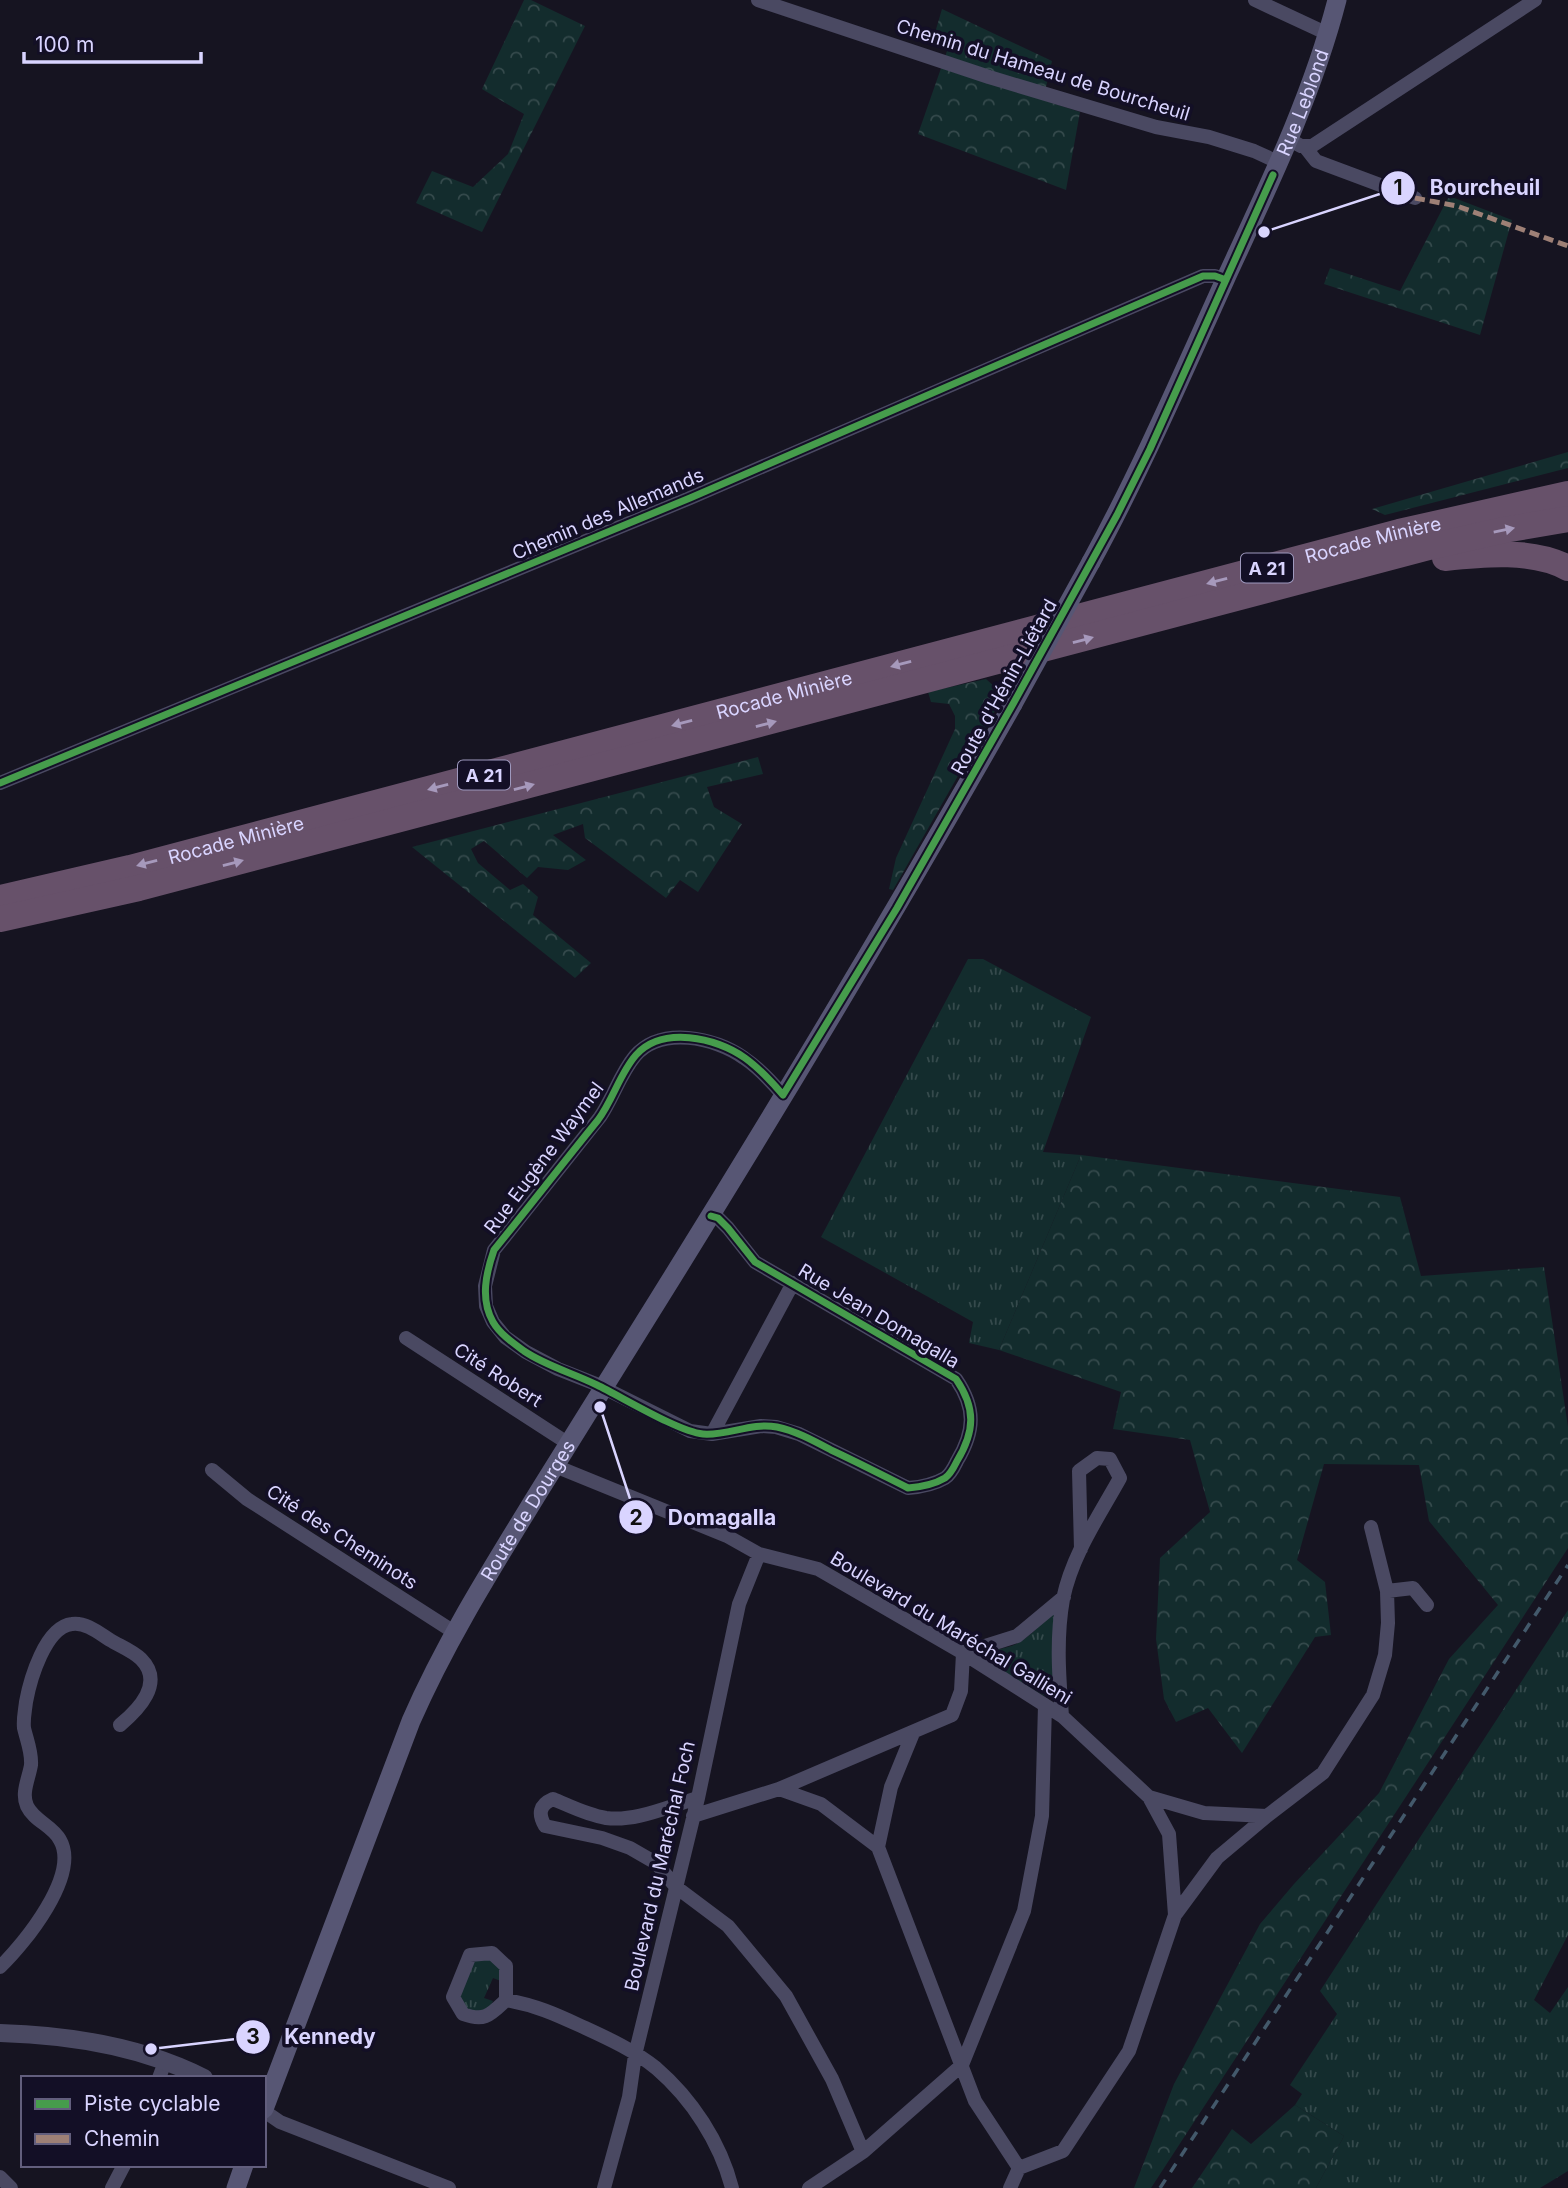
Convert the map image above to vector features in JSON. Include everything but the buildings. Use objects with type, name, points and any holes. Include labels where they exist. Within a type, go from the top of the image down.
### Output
[{"type":"highway","points":[[1399,533],[1457,508],[1568,479]]},
{"type":"highway","name":"Rocade Minière","points":[[0,898],[184,854],[1399,533],[1568,494]]},
{"type":"highway","name":"Rocade Minière","points":[[0,919],[139,888],[1319,576],[1504,530],[1568,519]]},
{"type":"highway","points":[[1319,576],[1349,578],[1411,564],[1475,554],[1539,559],[1568,568]]},
{"type":"highway","points":[[0,927],[139,888]]},
{"type":"main road","name":"Rue Leblond","points":[[1226,280],[1278,162],[1296,143],[1308,91],[1337,0]]},
{"type":"main road","name":"Route d'Hénin-Liétard","points":[[726,1192],[897,908],[1013,705],[1150,449],[1226,280]]},
{"type":"main road","name":"Route de Dourges","points":[[266,2105],[430,1677],[454,1632],[555,1466],[726,1192]]},
{"type":"main road","points":[[236,2188],[243,2167]]},
{"type":"street","name":"Chemin du Hameau de Bourcheuil","points":[[758,0],[989,77],[1156,127],[1209,137],[1254,151],[1278,162]]},
{"type":"street","points":[[1255,0],[1328,34]]},
{"type":"street","points":[[1296,143],[1312,146],[1535,0]]},
{"type":"street","points":[[1296,143],[1316,161],[1415,198]]},
{"type":"street","name":"Chemin des Allemands","points":[[0,783],[690,498],[1203,276],[1226,280]]},
{"type":"street","name":"Rue Eugène Waymel","points":[[604,1388],[526,1352],[505,1336],[493,1322],[486,1306],[485,1286],[494,1250],[600,1117],[612,1100],[627,1067],[637,1054],[651,1044],[665,1039],[684,1038],[722,1046],[742,1056],[763,1073],[783,1095]]},
{"type":"street","name":"Rue Jean Domagalla","points":[[604,1388],[690,1432],[712,1434],[761,1426],[776,1427],[799,1434],[908,1488],[928,1486],[948,1476],[965,1447],[972,1422],[967,1395],[956,1379],[755,1262],[728,1228],[711,1216]]},
{"type":"street","points":[[712,1434],[793,1283]]},
{"type":"street","name":"Cité Robert","points":[[406,1338],[569,1444]]},
{"type":"street","points":[[1062,1716],[1058,1655],[1064,1597],[1081,1549],[1120,1478],[1110,1460],[1097,1458],[1079,1471],[1081,1549]]},
{"type":"street","name":"Boulevard du Maréchal Gallieni","points":[[555,1466],[727,1536],[759,1554],[818,1569],[963,1653],[1062,1716],[1149,1797]]},
{"type":"street","name":"Cité des Cheminots","points":[[212,1470],[247,1499],[454,1632]]},
{"type":"street","points":[[1010,2188],[1019,2168],[1063,2151],[1129,2051],[1175,1916],[1217,1858],[1266,1816],[1323,1773],[1373,1695],[1385,1655],[1388,1623],[1387,1591],[1371,1527]]},
{"type":"street","name":"Boulevard du Maréchal Foch","points":[[604,2188],[629,2097],[635,2055],[694,1816],[739,1604],[759,1554]]},
{"type":"street","points":[[1387,1591],[1413,1588],[1427,1605]]},
{"type":"street","points":[[694,1816],[779,1789],[952,1715],[961,1690],[963,1653],[1017,1636],[1064,1597]]},
{"type":"street","points":[[0,1967],[34,1927],[59,1883],[65,1866],[66,1854],[60,1839],[33,1815],[26,1802],[25,1789],[31,1755],[24,1717],[27,1695],[46,1644],[60,1628],[72,1624],[87,1626],[144,1661],[151,1680],[147,1694],[139,1709],[120,1725]]},
{"type":"street","points":[[809,2188],[863,2152],[962,2065],[1024,1911],[1042,1816],[1045,1706]]},
{"type":"street","points":[[878,1847],[891,1787],[913,1733]]},
{"type":"street","points":[[779,1789],[821,1804],[878,1847],[975,2101],[1019,2168]]},
{"type":"street","points":[[1149,1797],[1204,1814],[1266,1816]]},
{"type":"street","points":[[1149,1797],[1169,1834],[1175,1916]]},
{"type":"street","points":[[698,1798],[632,1817],[609,1818],[590,1814],[553,1799],[540,1809],[540,1817],[545,1826],[602,1838],[630,1848],[656,1863],[676,1887],[728,1926],[786,1996],[832,2078],[863,2152]]},
{"type":"street","points":[[492,1953],[506,1966],[506,2000],[489,2016],[475,2018],[463,2014],[453,1997],[471,1955],[492,1953]]},
{"type":"street","points":[[506,2000],[537,2006],[615,2041],[655,2068],[701,2118],[720,2154],[732,2188]]},
{"type":"street","points":[[0,2033],[67,2038],[114,2046],[162,2070],[194,2076]]},
{"type":"street","points":[[266,2112],[280,2122],[449,2188]]},
{"type":"street","points":[[112,2188],[123,2167]]},
{"type":"street","points":[[0,2177],[11,2188]]},
{"type":"green space","points":[[524,0],[531,0],[585,26],[482,232],[416,203],[432,171],[473,187],[508,154],[524,114],[482,89]]},
{"type":"green space","points":[[942,9],[1052,61],[1043,100],[1080,112],[1066,190],[918,134],[947,51],[932,43]]},
{"type":"green space","points":[[1449,196],[1512,220],[1480,335],[1324,284],[1330,268],[1400,291]]},
{"type":"green space","points":[[1568,452],[1568,468],[1385,515],[1372,509]]},
{"type":"green space","points":[[986,679],[1004,695],[893,890],[889,889],[896,858],[955,729],[955,716],[949,704],[931,702],[928,692]]},
{"type":"green space","points":[[758,757],[763,774],[707,787],[714,807],[742,824],[698,892],[680,880],[666,898],[585,838],[583,824],[553,835],[586,860],[568,870],[538,867],[527,878],[484,841],[471,849],[478,863],[510,890],[523,884],[538,897],[533,915],[591,963],[575,978],[412,847]]},
{"type":"green space","points":[[968,959],[983,959],[1091,1017],[1043,1152],[1081,1155],[999,1350],[969,1343],[973,1322],[821,1237]]},
{"type":"green space","points":[[1081,1155],[1400,1197],[1421,1276],[1544,1267],[1568,1427],[1568,1548],[1151,2188],[1134,2188],[1174,2084],[1260,1924],[1379,1793],[1449,1659],[1498,1605],[1429,1521],[1419,1465],[1324,1464],[1297,1560],[1325,1582],[1331,1635],[1315,1637],[1242,1753],[1208,1708],[1176,1722],[1164,1699],[1156,1639],[1160,1558],[1210,1512],[1190,1440],[1113,1429],[1121,1392],[999,1350]]},
{"type":"green space","points":[[1568,1610],[1568,1935],[1534,2000],[1550,2013],[1568,1987],[1568,2171],[1540,2188],[1316,2188],[1344,2136],[1295,2105],[1302,2094],[1290,2085],[1337,2014],[1320,1991]]},
{"type":"green space","points":[[1050,1614],[1055,1614],[1057,1695],[1048,1698],[986,1661],[984,1655],[1021,1641]]},
{"type":"green space","points":[[484,1957],[499,1965],[501,1981],[493,1978],[484,1998],[493,2001],[489,2008],[469,2013],[458,2001],[469,1964]]},
{"type":"green space","points":[[1295,2105],[1344,2136],[1316,2188],[1192,2188],[1232,2129],[1251,2144]]},
{"type":"railway","points":[[1160,2188],[1568,1565]]},
{"type":"marked path","points":[[1415,198],[1457,206],[1568,246]]},
{"type":"cycle path","points":[[711,1216],[718,1218],[728,1228],[755,1262],[956,1379],[967,1400],[971,1420],[963,1450],[947,1476],[931,1484],[908,1488],[811,1440],[777,1427],[758,1426],[703,1434],[666,1421],[597,1385],[541,1361],[507,1338],[489,1313],[485,1295],[489,1268],[494,1250],[598,1120],[630,1062],[647,1046],[674,1038],[705,1040],[719,1045],[750,1062],[783,1095],[897,908],[1117,515],[1150,449],[1273,175]]},
{"type":"cycle path","points":[[0,783],[690,498],[1203,276],[1226,280]]},
{"type":"place","name":"Bourcheuil","points":[[1264,232]]},
{"type":"place","name":"Domagalla","points":[[600,1407]]},
{"type":"place","name":"Kennedy","points":[[151,2049]]}]
